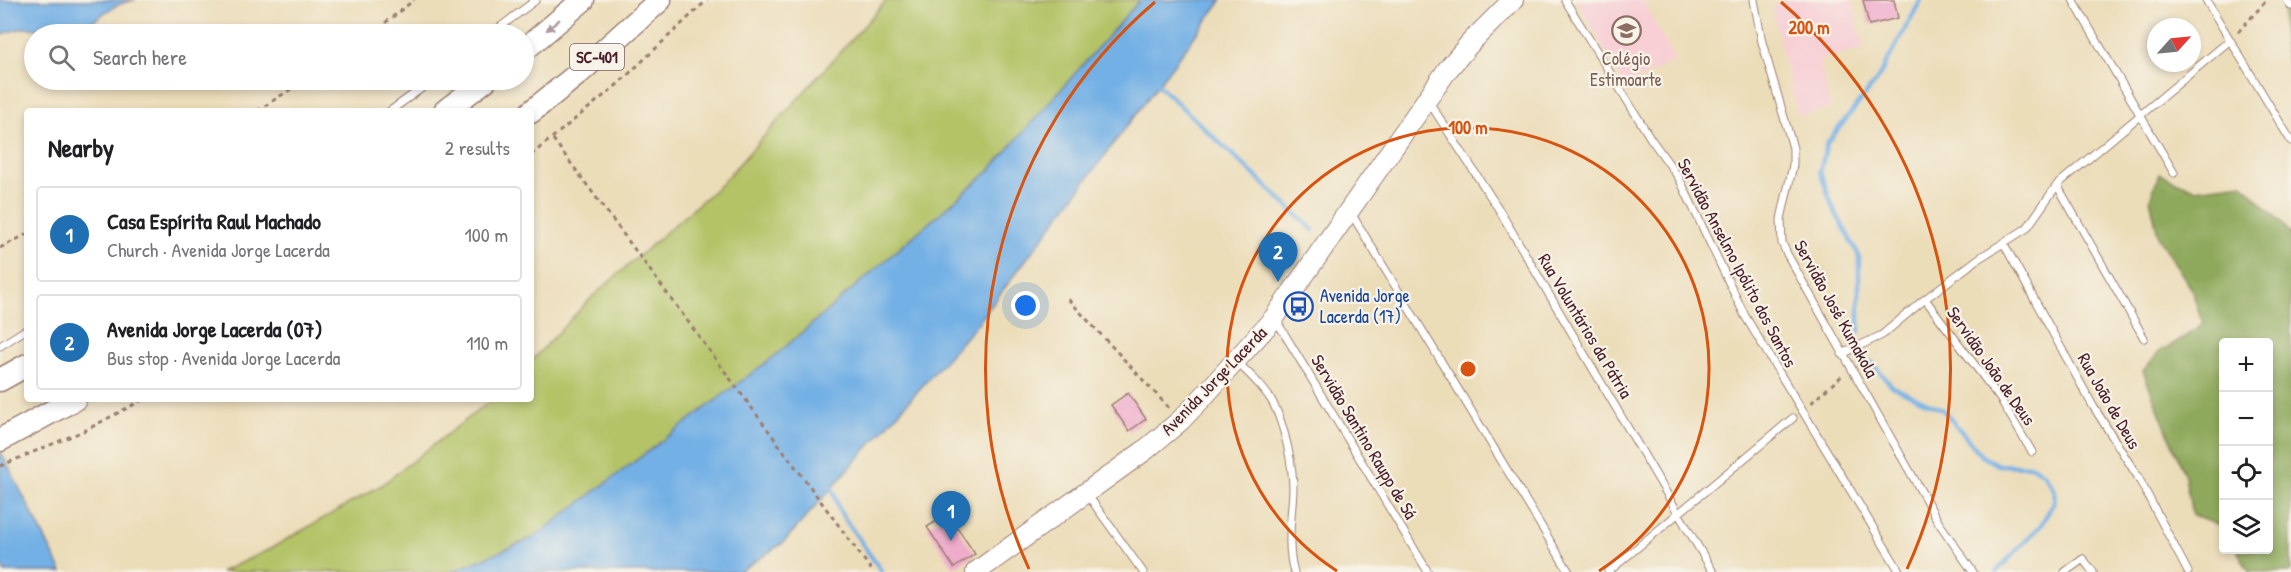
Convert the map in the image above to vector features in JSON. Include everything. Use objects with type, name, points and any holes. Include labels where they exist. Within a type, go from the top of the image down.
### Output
[{"type":"highway","name":"SC-401","points":[[534,42],[583,0]]},
{"type":"highway","name":"SC-401","points":[[534,110],[579,73],[660,0]]},
{"type":"highway","points":[[449,108],[473,90]]},
{"type":"highway","points":[[0,380],[24,367]]},
{"type":"highway","points":[[1,439],[69,402]]},
{"type":"main road","name":"Avenida Jorge Lacerda","points":[[976,572],[1144,451],[1180,421],[1274,318],[1426,98],[1472,41],[1513,0]]},
{"type":"lane","points":[[504,24],[536,0]]},
{"type":"lane","name":"Servidão Anselmo Ipólito dos Santos","points":[[1565,0],[1651,139],[1679,178],[1745,316],[1900,572]]},
{"type":"lane","name":"Servidão José Kumakola","points":[[1754,0],[1762,42],[1793,148],[1793,165],[1781,219],[1782,243],[1850,369],[1886,427],[1939,523],[1973,572]]},
{"type":"lane","points":[[2073,0],[2174,173]]},
{"type":"lane","points":[[2206,0],[2291,141]]},
{"type":"lane","points":[[2287,0],[2291,6]]},
{"type":"lane","points":[[1842,354],[1882,335],[1924,299],[2027,228],[2057,184],[2229,41]]},
{"type":"lane","points":[[394,108],[419,90]]},
{"type":"lane","name":"Rua Voluntários da Pátria","points":[[1426,98],[1498,208],[1713,572]]},
{"type":"lane","points":[[2057,184],[2144,338]]},
{"type":"lane","points":[[1349,211],[1569,572]]},
{"type":"lane","name":"Rua João de Deus","points":[[2004,244],[2093,406],[2138,477],[2188,572]]},
{"type":"lane","name":"Servidão João de Deus","points":[[1924,299],[2001,400],[2032,452]]},
{"type":"lane","name":"Servidão Santino Raupp de Sá","points":[[1274,318],[1428,572]]},
{"type":"lane","points":[[0,346],[24,331]]},
{"type":"lane","points":[[1236,361],[1264,390],[1279,417],[1292,471],[1293,489],[1289,534],[1294,572]]},
{"type":"lane","points":[[1608,572],[1793,418]]},
{"type":"lane","points":[[1086,493],[1143,572]]},
{"type":"lane","points":[[2065,572],[2083,558],[2093,572]]},
{"type":"path","points":[[384,24],[414,0]]},
{"type":"path","points":[[534,153],[618,84],[707,0]]},
{"type":"path","points":[[2229,41],[2267,0]]},
{"type":"path","points":[[262,108],[290,90]]},
{"type":"path","points":[[553,139],[873,572]]},
{"type":"path","points":[[0,248],[24,236]]},
{"type":"path","points":[[1068,300],[1180,421]]},
{"type":"path","points":[[1802,411],[1850,369]]},
{"type":"path","points":[[0,466],[87,430],[138,402]]},
{"type":"shaded area","name":"Colégio Estimoarte","points":[[1577,0],[1642,0],[1675,60],[1625,87]]},
{"type":"shaded area","points":[[1792,0],[1852,0],[1864,49],[1819,60],[1831,108],[1798,116],[1771,5]]},
{"type":"green space","points":[[887,0],[1140,0],[989,171],[776,355],[533,538],[451,572],[221,572],[268,550],[380,486],[489,402],[534,402],[534,358],[593,296],[721,184]]},
{"type":"green space","points":[[2285,5],[2291,15],[2291,71],[2282,38]]},
{"type":"green space","points":[[2159,174],[2195,189],[2242,183],[2291,235],[2291,572],[2249,572],[2239,554],[2273,554],[2273,338],[2219,338],[2219,525],[2192,515],[2185,476],[2143,371],[2161,350],[2181,340],[2203,324],[2191,288],[2159,239],[2150,199]]},
{"type":"water","points":[[0,0],[136,0],[117,5],[89,24],[24,24],[24,28],[0,36]]},
{"type":"water","points":[[1140,0],[1222,0],[979,322],[783,543],[739,572],[451,572],[533,538],[776,355],[989,171]]},
{"type":"water","points":[[0,450],[62,572],[5,572],[0,562]]},
{"type":"building","points":[[1863,0],[1894,0],[1898,18],[1869,25]]},
{"type":"building","points":[[1128,393],[1146,419],[1129,431],[1111,405]]},
{"type":"building","points":[[948,514],[975,554],[954,568],[927,527]]},
{"type":"waterway","points":[[1859,332],[1859,256],[1833,208],[1820,172],[1827,143],[1877,80],[1921,0]]},
{"type":"waterway","points":[[1155,82],[1313,230]]},
{"type":"waterway","points":[[1871,362],[1893,387],[1943,410],[1983,457],[1998,465],[2032,466],[2044,474],[2055,491],[2054,502],[2041,525],[1996,572]]},
{"type":"waterway","points":[[831,485],[840,512],[882,572]]},
{"type":"place","name":"Colégio Estimoarte","points":[[1626,30]]},
{"type":"place","name":"Avenida Jorge Lacerda (07)","points":[[1278,282]]},
{"type":"place","name":"Avenida Jorge Lacerda (17)","points":[[1299,306]]},
{"type":"place","name":"Casa Espírita Raul Machado","points":[[951,541]]}]
